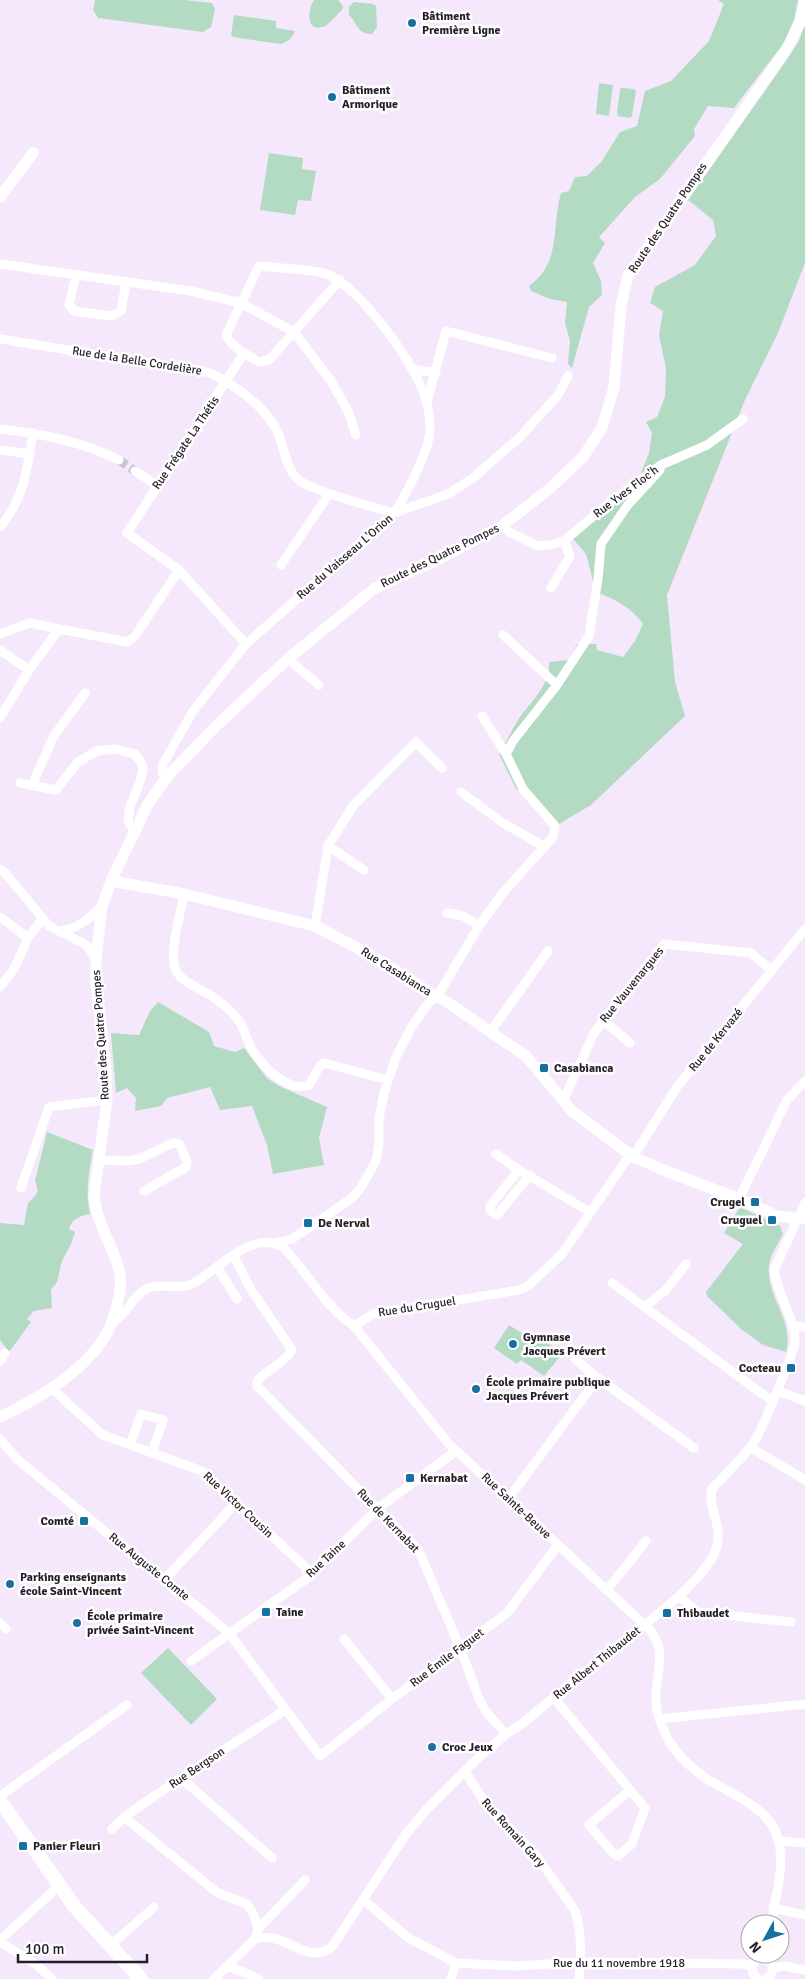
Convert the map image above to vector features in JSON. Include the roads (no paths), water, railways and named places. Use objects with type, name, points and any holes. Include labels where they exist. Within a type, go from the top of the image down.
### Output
[{"type":"main road","points":[[0,1801],[75,1907],[141,1979]]},
{"type":"street","name":"Route des Quatre Pompes","points":[[0,1418],[51,1388],[81,1366],[94,1354],[114,1321],[120,1294],[120,1275],[95,1208],[94,1195],[107,1100],[106,1071],[97,996],[96,959],[102,906],[111,881],[148,804],[166,778],[216,726],[288,659],[375,588],[441,558],[502,525],[548,490],[583,457],[602,428],[614,387],[621,306],[628,275],[786,50],[800,23],[805,0]]},
{"type":"street","points":[[0,197],[32,153]]},
{"type":"street","points":[[0,264],[191,291],[241,302],[294,332],[331,380],[348,412],[356,436]]},
{"type":"street","points":[[340,280],[269,360],[259,362],[229,341],[226,335],[259,266],[325,273],[340,280],[380,322],[412,369],[427,402],[430,432],[420,462],[403,500],[394,513]]},
{"type":"street","points":[[76,275],[69,304],[74,311],[111,316],[120,311],[126,282]]},
{"type":"street","points":[[427,402],[446,331],[552,358]]},
{"type":"street","name":"Rue de la Belle Cordelière","points":[[0,339],[209,373],[248,398],[263,412],[276,429],[281,440],[285,458],[291,470],[301,482],[329,494],[394,513]]},
{"type":"street","name":"Rue Frégate La Thétis","points":[[178,570],[127,533],[244,353]]},
{"type":"street","points":[[412,369],[436,373]]},
{"type":"street","name":"Rue du Vaisseau L'Orion","points":[[166,778],[162,773],[163,764],[193,711],[246,644],[394,513],[448,494],[473,478],[521,436],[558,395],[568,376]]},
{"type":"street","name":"Rue Yves Floc'h","points":[[502,525],[509,532],[538,546],[548,546],[564,541],[610,502],[661,465],[707,445],[743,419]]},
{"type":"street","points":[[0,429],[74,442],[100,450],[119,460]]},
{"type":"street","points":[[0,527],[13,511],[24,486],[33,434]]},
{"type":"street","points":[[0,450],[30,454]]},
{"type":"street","points":[[506,754],[513,741],[557,685],[589,636],[598,579],[601,544],[627,506],[660,470],[661,465]]},
{"type":"street","points":[[136,471],[157,485]]},
{"type":"street","points":[[281,565],[329,494]]},
{"type":"street","points":[[551,588],[570,556],[564,541]]},
{"type":"street","points":[[0,634],[30,623],[128,642],[135,636],[178,570],[246,644]]},
{"type":"street","points":[[0,718],[29,670],[59,629]]},
{"type":"street","points":[[503,635],[557,685]]},
{"type":"street","points":[[0,650],[29,670]]},
{"type":"street","points":[[288,659],[319,685]]},
{"type":"street","points":[[34,785],[35,778],[54,736],[85,692]]},
{"type":"street","points":[[114,1321],[121,1316],[142,1291],[152,1286],[186,1286],[194,1283],[232,1256],[259,1242],[276,1243],[292,1239],[352,1198],[367,1178],[376,1161],[380,1144],[380,1119],[388,1080],[396,1057],[411,1028],[441,990],[479,926],[502,894],[553,837],[555,826],[524,789],[506,754],[482,716]]},
{"type":"street","points":[[315,926],[328,846],[353,806],[416,742],[442,768]]},
{"type":"street","points":[[20,784],[56,790],[78,762],[97,751],[115,749],[135,754],[143,768],[141,779],[130,807],[128,821],[134,831]]},
{"type":"street","points":[[462,792],[503,823],[545,847]]},
{"type":"street","points":[[328,846],[364,870]]},
{"type":"street","points":[[0,869],[49,926],[83,943],[89,948],[96,959]]},
{"type":"street","name":"Rue Casabianca","points":[[111,881],[184,894],[315,926],[371,955],[444,1000],[526,1056],[563,1101],[584,1121],[632,1156],[776,1216],[802,1219]]},
{"type":"street","points":[[184,894],[174,953],[175,969],[179,976],[212,996],[237,1018],[244,1027],[252,1050],[262,1063],[282,1079],[300,1087],[309,1085],[320,1066],[324,1063],[388,1080]]},
{"type":"street","points":[[57,931],[68,930],[82,924],[102,906]]},
{"type":"street","points":[[447,913],[463,916],[479,926]]},
{"type":"street","points":[[0,917],[28,938]]},
{"type":"street","points":[[0,987],[14,969],[28,938],[43,918]]},
{"type":"street","name":"Rue de Kervazé","points":[[632,1156],[677,1088],[805,929]]},
{"type":"street","name":"Rue Vauvenargues","points":[[563,1101],[594,1033],[664,944],[751,953],[771,970]]},
{"type":"street","points":[[491,1031],[548,951]]},
{"type":"street","points":[[604,1021],[630,1043]]},
{"type":"street","points":[[739,1199],[787,1100],[805,1080]]},
{"type":"street","points":[[21,1188],[49,1107],[107,1100]]},
{"type":"street","points":[[98,1160],[127,1161],[139,1159],[173,1143],[179,1144],[187,1161],[186,1167],[144,1191]]},
{"type":"street","points":[[496,1154],[519,1170],[590,1212]]},
{"type":"street","name":"Rue du Cruguel","points":[[354,1326],[373,1314],[519,1290],[528,1286],[562,1254],[625,1162],[632,1156]]},
{"type":"street","points":[[519,1170],[490,1206],[490,1210],[497,1215],[530,1175]]},
{"type":"street","name":"Rue Albert Thibaudet","points":[[257,1933],[316,1954],[324,1953],[332,1947],[406,1834],[444,1790],[506,1734],[523,1723],[679,1596],[710,1562],[716,1550],[719,1537],[718,1525],[710,1496],[712,1489],[754,1443],[796,1342],[793,1326],[775,1279],[774,1270],[802,1219],[805,1203]]},
{"type":"street","points":[[291,1255],[292,1239]]},
{"type":"street","points":[[276,1243],[291,1255],[326,1302],[340,1316],[354,1326]]},
{"type":"street","name":"Rue de Kernabat","points":[[232,1256],[252,1291],[292,1350],[288,1357],[261,1376],[257,1381],[257,1386],[419,1551],[480,1701],[487,1714],[506,1734]]},
{"type":"street","points":[[644,1307],[666,1290],[686,1264]]},
{"type":"street","points":[[217,1267],[237,1299]]},
{"type":"street","points":[[612,1283],[772,1401]]},
{"type":"street","name":"Rue Sainte-Beuve","points":[[354,1326],[456,1451],[658,1639],[660,1671],[656,1703],[659,1719]]},
{"type":"street","points":[[793,1326],[805,1327]]},
{"type":"street","points":[[576,1359],[598,1378],[694,1448]]},
{"type":"street","points":[[508,1499],[598,1378]]},
{"type":"street","name":"Rue Victor Cousin","points":[[51,1388],[103,1435],[202,1471],[305,1567],[310,1576]]},
{"type":"street","points":[[776,1391],[805,1401]]},
{"type":"street","points":[[130,1445],[141,1414],[163,1420],[152,1453]]},
{"type":"street","name":"Rue Auguste Comte","points":[[0,1439],[18,1460],[229,1633],[320,1756]]},
{"type":"street","points":[[750,1447],[805,1480]]},
{"type":"street","name":"Rue Taine","points":[[191,1661],[310,1576],[377,1509],[456,1451]]},
{"type":"street","points":[[165,1579],[236,1503]]},
{"type":"street","points":[[607,1590],[646,1541]]},
{"type":"street","name":"Rue Émile Faguet","points":[[320,1756],[392,1699],[507,1613],[558,1545]]},
{"type":"street","points":[[679,1596],[697,1612],[791,1622]]},
{"type":"street","points":[[344,1639],[392,1699]]},
{"type":"street","points":[[553,1697],[646,1808],[632,1844],[618,1856],[613,1853],[589,1825],[630,1790]]},
{"type":"street","points":[[772,1914],[780,1872],[779,1841],[774,1827],[761,1811],[706,1778],[692,1767],[671,1744],[659,1719],[805,1704]]},
{"type":"street","points":[[0,1796],[127,1705]]},
{"type":"street","name":"Rue Bergson","points":[[112,1829],[124,1817],[285,1710]]},
{"type":"street","name":"Rue Romain Gary","points":[[465,1772],[486,1804],[536,1855],[574,1911],[578,1919],[579,1979]]},
{"type":"street","points":[[181,1778],[272,1858]]},
{"type":"street","points":[[124,1817],[218,1893],[247,1904],[254,1916],[257,1933]]},
{"type":"street","points":[[779,1841],[805,1843]]},
{"type":"street","points":[[214,1979],[228,1966],[305,1880]]},
{"type":"street","points":[[52,1979],[37,1965],[0,1941],[60,1885]]},
{"type":"street","name":"Rue du 11 novembre 1918","points":[[364,1900],[408,1937],[456,1963],[516,1966],[580,1962],[744,1964],[752,1975]]},
{"type":"street","points":[[110,1946],[154,1907]]},
{"type":"street","points":[[773,1908],[805,1915]]},
{"type":"street","points":[[451,1979],[456,1963]]},
{"type":"street","points":[[766,1979],[771,1975],[773,1968],[771,1964]]},
{"type":"street","points":[[228,1966],[259,1979]]},
{"type":"street","points":[[773,1968],[784,1966],[805,1970]]},
{"type":"tunnel","points":[[119,460],[135,471]]},
{"type":"place","name":"Bâtiment Première Ligne","points":[[412,23]]},
{"type":"place","name":"Bâtiment Armorique","points":[[332,97]]},
{"type":"place","name":"Casabianca","points":[[544,1068]]},
{"type":"place","name":"Crugel","points":[[755,1202]]},
{"type":"place","name":"Cruguel","points":[[772,1220]]},
{"type":"place","name":"De Nerval","points":[[308,1223]]},
{"type":"place","name":"Gymnase Jacques Prévert","points":[[513,1344]]},
{"type":"place","name":"Cocteau","points":[[791,1368]]},
{"type":"place","name":"École primaire publique Jacques Prévert","points":[[476,1389]]},
{"type":"place","name":"Kernabat","points":[[410,1478]]},
{"type":"place","name":"Comté","points":[[84,1521]]},
{"type":"place","name":"Parking enseignants école Saint-Vincent","points":[[10,1584]]},
{"type":"place","name":"Taine","points":[[266,1612]]},
{"type":"place","name":"Thibaudet","points":[[667,1613]]},
{"type":"place","name":"École primaire privée Saint-Vincent","points":[[77,1623]]},
{"type":"place","name":"Croc Jeux","points":[[432,1747]]},
{"type":"place","name":"Panier Fleuri","points":[[23,1846]]}]
